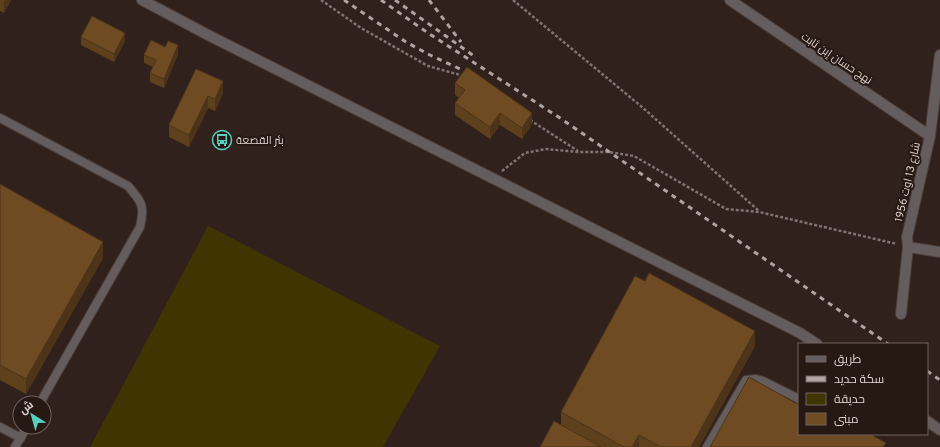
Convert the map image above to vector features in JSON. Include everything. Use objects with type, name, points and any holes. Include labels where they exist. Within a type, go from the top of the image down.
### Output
[{"type":"street","points":[[142,0],[786,326],[815,343]]},
{"type":"street","name":"نهج حسان إبن ثابت","points":[[730,0],[930,136]]},
{"type":"street","name":"شارع 13 اوت 1956","points":[[901,314],[908,247],[907,238],[930,136],[940,55]]},
{"type":"street","points":[[908,247],[940,252]]},
{"type":"street","points":[[928,422],[940,430]]},
{"type":"lane","points":[[0,118],[128,186],[139,199],[143,213],[140,227],[45,395]]},
{"type":"lane","points":[[707,447],[746,380],[756,379],[763,381],[798,398]]},
{"type":"lane","points":[[0,427],[21,438]]},
{"type":"lane","points":[[16,447],[23,435]]},
{"type":"path","points":[[321,0],[361,28],[428,66],[464,76],[468,79]]},
{"type":"path","points":[[513,0],[642,107],[759,212]]},
{"type":"path","points":[[528,118],[578,152]]},
{"type":"path","points":[[492,178],[525,153],[546,149],[578,152],[608,152],[634,156],[726,208],[759,212],[908,247]]},
{"type":"green space","points":[[208,226],[440,346],[383,447],[90,447]]},
{"type":"building","points":[[92,16],[125,33],[114,54],[81,37]]},
{"type":"building","points":[[151,40],[165,47],[168,41],[178,45],[164,79],[150,73],[156,60],[144,55]]},
{"type":"building","points":[[467,67],[532,113],[522,128],[500,113],[490,127],[455,103],[465,90],[455,83]]},
{"type":"building","points":[[196,69],[223,81],[215,99],[208,96],[189,135],[169,125]]},
{"type":"building","points":[[0,184],[103,242],[26,379],[0,365]]},
{"type":"building","points":[[649,273],[755,331],[691,447],[661,447],[639,435],[632,447],[624,447],[561,412],[635,276],[645,281]]},
{"type":"building","points":[[749,377],[798,404],[798,435],[872,435],[886,443],[883,447],[710,447]]},
{"type":"building","points":[[554,421],[601,447],[540,447]]},
{"type":"railway","points":[[344,0],[406,42],[475,76]]},
{"type":"railway","points":[[381,0],[428,33],[560,118],[887,343]]},
{"type":"railway","points":[[395,0],[474,56]]},
{"type":"railway","points":[[429,0],[461,42]]},
{"type":"railway","points":[[928,372],[940,380]]},
{"type":"place","name":"بئر القصعة","points":[[222,140]]}]
